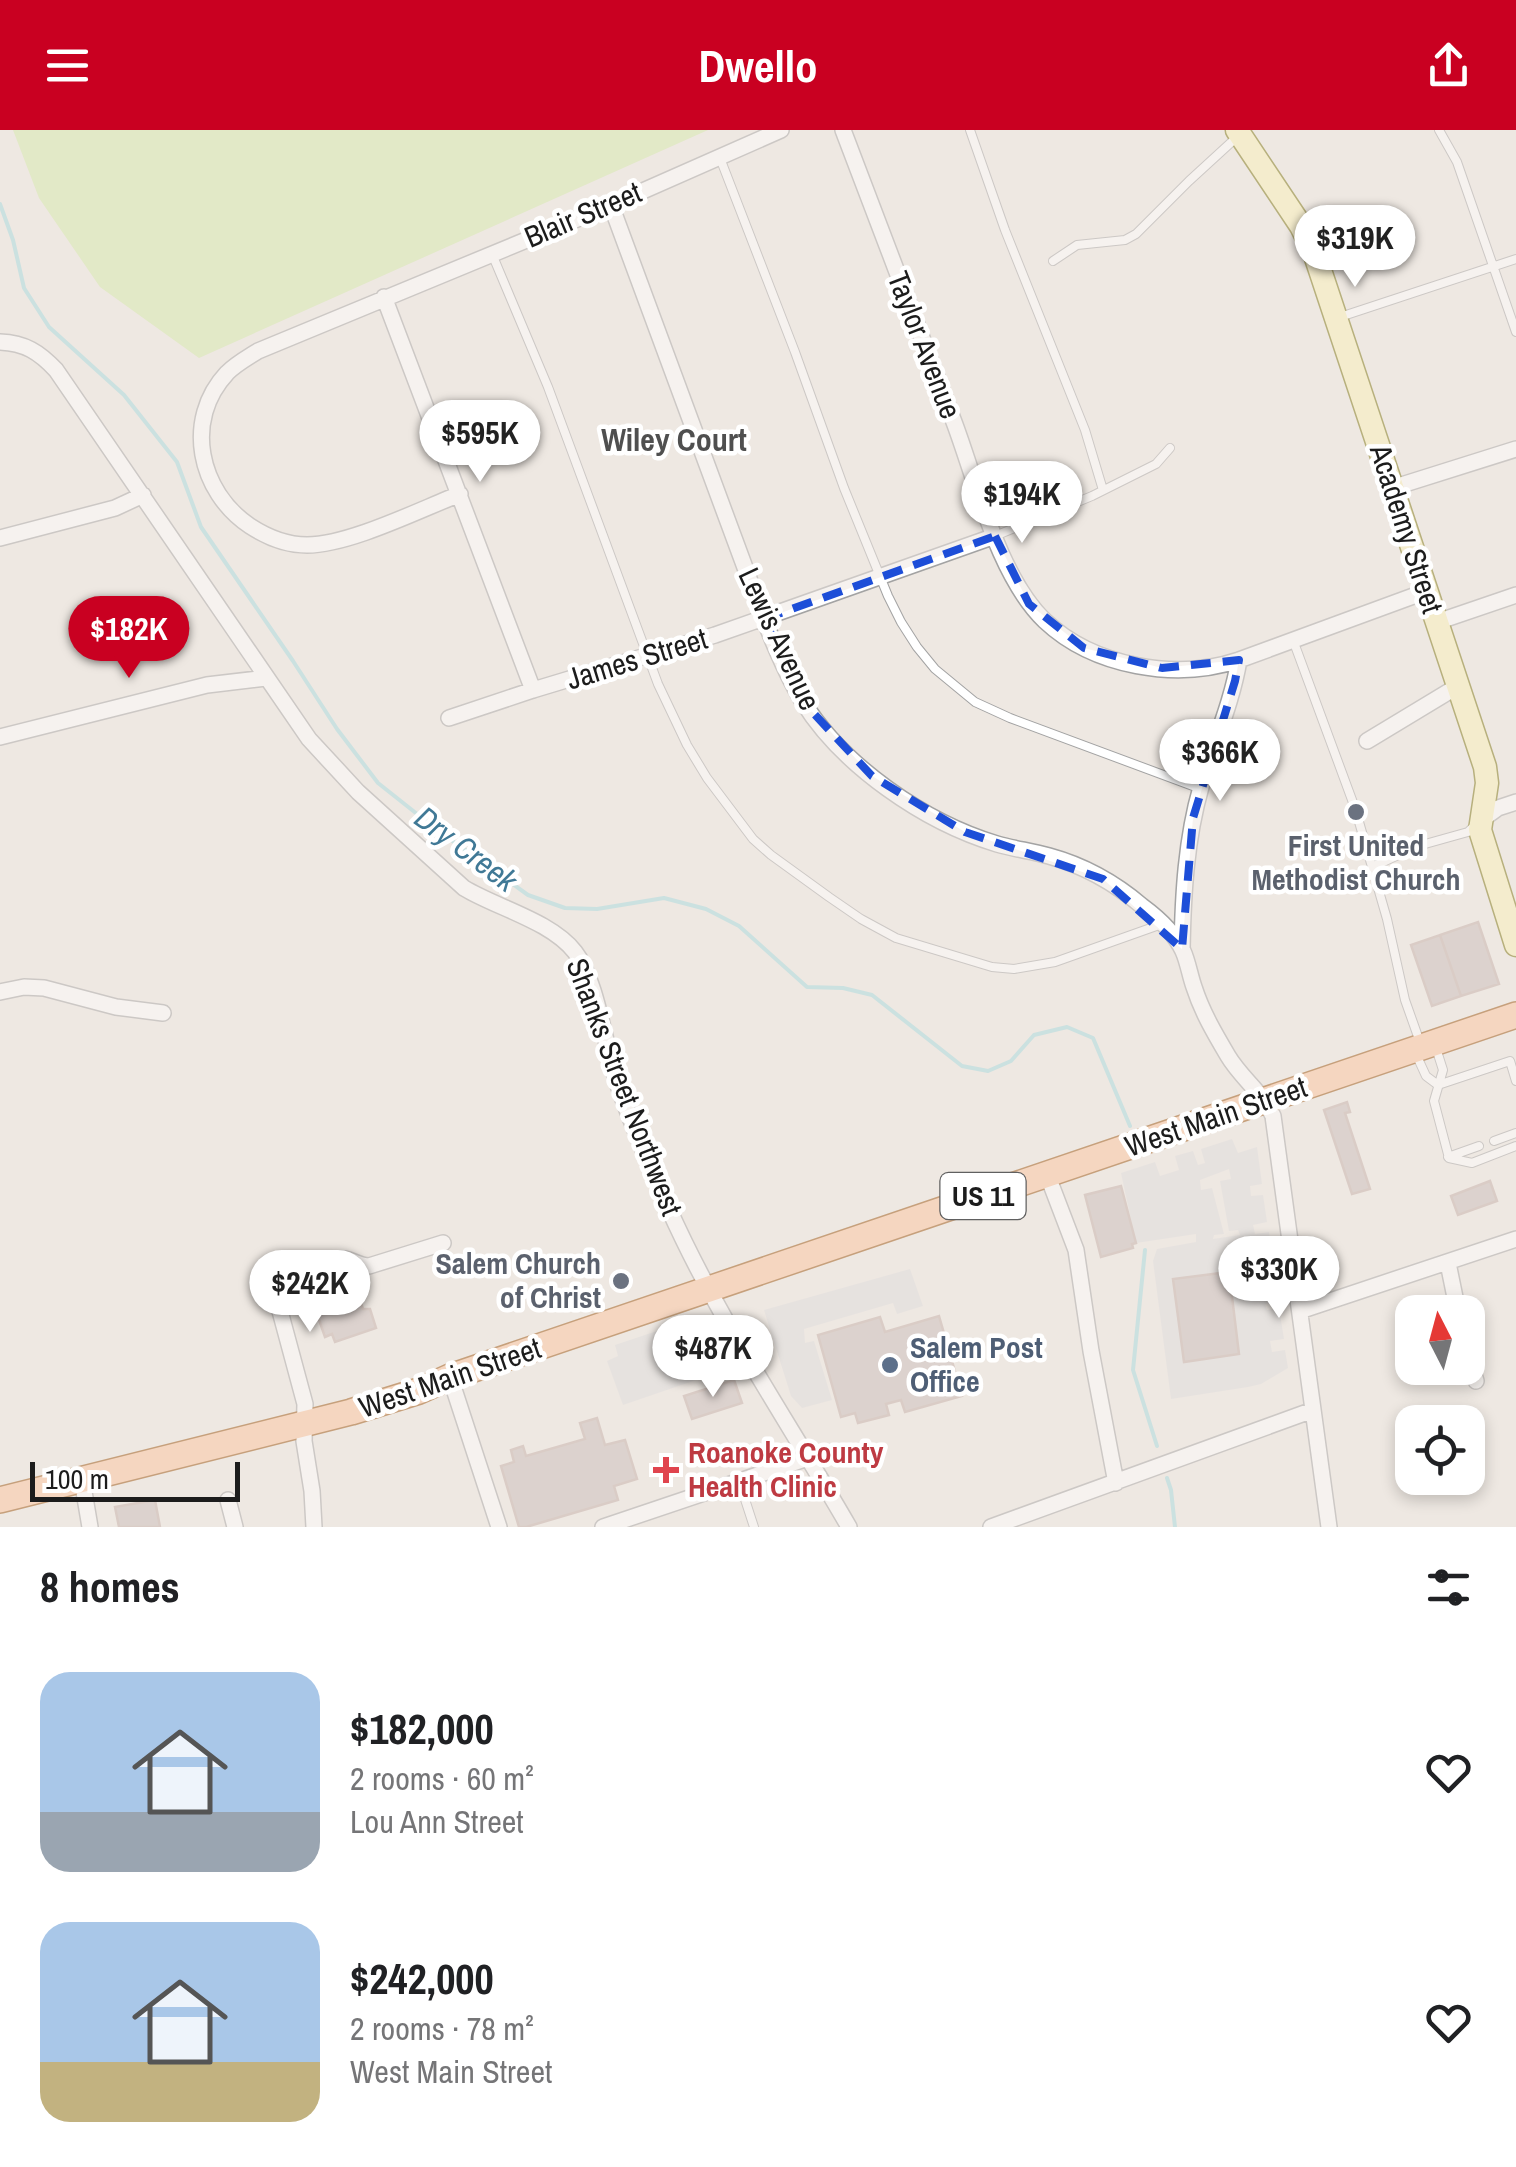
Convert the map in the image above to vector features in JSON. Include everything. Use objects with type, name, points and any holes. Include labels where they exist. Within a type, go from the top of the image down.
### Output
[{"type":"main road","name":"West Main Street","points":[[0,1500],[419,1391],[450,1377],[1516,1015]]},
{"type":"street","name":"Blair Street","points":[[384,297],[781,130]]},
{"type":"street","name":"Taylor Avenue","points":[[842,130],[1015,584],[1029,604],[1064,636],[1107,658],[1162,668],[1209,668],[1427,591]]},
{"type":"street","name":"Academy Street","points":[[1238,132],[1302,226],[1337,318],[1485,767],[1482,843],[1516,946]]},
{"type":"street","name":"Lewis Avenue","points":[[610,205],[764,619],[793,683],[817,722],[883,784],[917,807],[965,832],[1052,857],[1103,878],[1143,906],[1182,949],[1212,1029],[1238,1070],[1264,1100]]},
{"type":"street","points":[[460,494],[352,536],[309,545],[272,538],[240,520],[215,492],[201,442],[209,401],[228,372],[258,352],[384,297],[460,494],[533,690]]},
{"type":"street","name":"Shanks Street Northwest","points":[[0,342],[28,347],[56,370],[266,678],[340,774],[464,888],[544,928],[574,950],[588,976],[628,1113],[707,1290],[849,1527]]},
{"type":"street","points":[[1392,488],[1516,449]]},
{"type":"street","points":[[0,538],[115,508],[143,495]]},
{"type":"street","name":"James Street","points":[[448,718],[764,619],[994,536]]},
{"type":"street","points":[[1437,622],[1516,595]]},
{"type":"street","points":[[1182,949],[1193,818],[1238,660]]},
{"type":"street","points":[[0,737],[207,685],[266,678]]},
{"type":"street","points":[[1367,741],[1458,686]]},
{"type":"street","points":[[1480,821],[1498,808],[1516,802]]},
{"type":"street","points":[[0,992],[44,988],[163,1013]]},
{"type":"street","points":[[1264,1100],[1273,1116],[1329,1527]]},
{"type":"street","points":[[1047,1174],[1076,1250],[1116,1483]]},
{"type":"street","points":[[1300,1312],[1516,1239]]},
{"type":"street","points":[[314,1527],[304,1441],[305,1404],[277,1300],[278,1291],[300,1270],[341,1258],[369,1266],[442,1242]]},
{"type":"street","points":[[1448,1263],[1455,1295]]},
{"type":"street","points":[[450,1377],[499,1527]]},
{"type":"street","points":[[991,1527],[1313,1410]]},
{"type":"street","points":[[602,1527],[808,1458]]},
{"type":"street","points":[[82,1480],[90,1527]]},
{"type":"street","points":[[228,1500],[235,1527]]},
{"type":"lane","points":[[970,130],[1005,230],[1085,430],[1103,490]]},
{"type":"lane","points":[[1439,130],[1456,162],[1516,332]]},
{"type":"lane","points":[[1052,261],[1077,245],[1125,240],[1136,234],[1238,132]]},
{"type":"lane","points":[[719,156],[844,488],[880,577],[916,647],[935,669],[975,702],[1201,789]]},
{"type":"lane","points":[[492,253],[548,386],[658,684],[688,745],[753,839],[861,919],[896,938],[992,967],[1029,969],[1162,924]]},
{"type":"lane","points":[[1337,318],[1516,259]]},
{"type":"lane","points":[[994,536],[1058,512],[1156,464],[1170,448]]},
{"type":"lane","points":[[1293,640],[1355,808],[1387,918],[1405,1000],[1423,1046],[1426,1076],[1438,1084]]},
{"type":"lane","points":[[1372,868],[1418,846],[1468,832],[1480,821]]},
{"type":"lane","points":[[1423,1046],[1443,1070],[1434,1102],[1448,1157]]},
{"type":"lane","points":[[1438,1084],[1510,1061],[1516,1082]]},
{"type":"lane","points":[[1494,1141],[1516,1133]]},
{"type":"lane","points":[[1448,1157],[1479,1146]]},
{"type":"lane","points":[[1448,1157],[1472,1162],[1516,1146]]},
{"type":"lane","points":[[739,1481],[754,1527]]},
{"type":"highlighted area","points":[[995,536],[1029,604],[1084,648],[1162,668],[1239,660],[1193,818],[1182,949],[1103,879],[965,832],[872,776],[804,703],[764,619]]},
{"type":"green space","points":[[13,130],[708,130],[199,358],[100,287],[39,198]]},
{"type":"shaded area","points":[[1232,1139],[1238,1153],[1257,1147],[1262,1184],[1250,1186],[1251,1196],[1263,1195],[1267,1222],[1253,1225],[1255,1234],[1269,1232],[1279,1301],[1265,1304],[1267,1310],[1279,1308],[1284,1339],[1270,1341],[1272,1352],[1285,1350],[1288,1368],[1261,1384],[1171,1399],[1153,1261],[1157,1249],[1196,1242],[1196,1234],[1136,1243],[1121,1173],[1155,1162],[1160,1176],[1179,1170],[1175,1156],[1193,1151],[1198,1165],[1205,1163],[1201,1149]],"holes":[[[1229,1169],[1231,1179],[1220,1181],[1229,1231],[1238,1230],[1240,1235],[1213,1239],[1214,1235],[1224,1234],[1212,1188],[1201,1190],[1200,1180]]]},
{"type":"shaded area","points":[[910,1269],[923,1306],[897,1314],[893,1303],[804,1329],[805,1343],[814,1341],[832,1400],[802,1408],[791,1396],[764,1310]]},
{"type":"shaded area","points":[[694,1320],[710,1323],[737,1366],[623,1405],[607,1361],[618,1356],[615,1345]]},
{"type":"building","points":[[1478,922],[1499,984],[1461,996],[1440,935]]},
{"type":"building","points":[[1440,935],[1461,996],[1432,1006],[1411,945]]},
{"type":"building","points":[[1347,1102],[1350,1112],[1345,1113],[1370,1189],[1352,1194],[1324,1110]]},
{"type":"building","points":[[1490,1181],[1497,1201],[1458,1215],[1451,1196]]},
{"type":"building","points":[[1121,1186],[1136,1243],[1133,1248],[1101,1257],[1085,1195]]},
{"type":"building","points":[[1229,1272],[1239,1354],[1184,1362],[1173,1279]]},
{"type":"building","points":[[354,1282],[363,1309],[370,1309],[376,1328],[335,1342],[332,1334],[325,1337],[317,1314],[341,1306],[335,1288]]},
{"type":"building","name":"Salem Post Office","points":[[939,1316],[962,1396],[905,1412],[901,1400],[886,1404],[889,1415],[858,1423],[855,1413],[841,1417],[818,1335],[880,1317],[885,1332]]},
{"type":"building","points":[[734,1380],[742,1403],[692,1419],[684,1396]]},
{"type":"building","points":[[597,1418],[605,1445],[625,1440],[637,1479],[614,1486],[618,1500],[519,1527],[501,1466],[514,1462],[511,1450],[523,1446],[526,1456],[585,1439],[580,1423]]},
{"type":"building","points":[[155,1500],[160,1527],[119,1527],[115,1507]]},
{"type":"waterway","name":"Dry Creek","points":[[0,204],[24,288],[49,327],[124,395],[177,462],[201,527],[337,729],[378,783],[528,895],[565,908],[597,909],[664,898],[706,909],[739,926],[807,987],[843,988],[872,995],[962,1066],[988,1071],[1011,1061],[1034,1035],[1067,1027],[1093,1038],[1130,1126]]},
{"type":"waterway","name":"Dry Creek","points":[[1145,1250],[1133,1370],[1157,1446]]},
{"type":"waterway","name":"Dry Creek","points":[[1167,1478],[1175,1527]]},
{"type":"place","name":"First United Methodist Church","points":[[1356,812]]},
{"type":"place","name":"Salem Church of Christ","points":[[621,1281]]},
{"type":"place","name":"Salem Post Office","points":[[890,1365]]},
{"type":"place","name":"Roanoke County Health Clinic","points":[[666,1470]]},
{"type":"district","name":"Wiley Court","points":[[674,440]]}]
